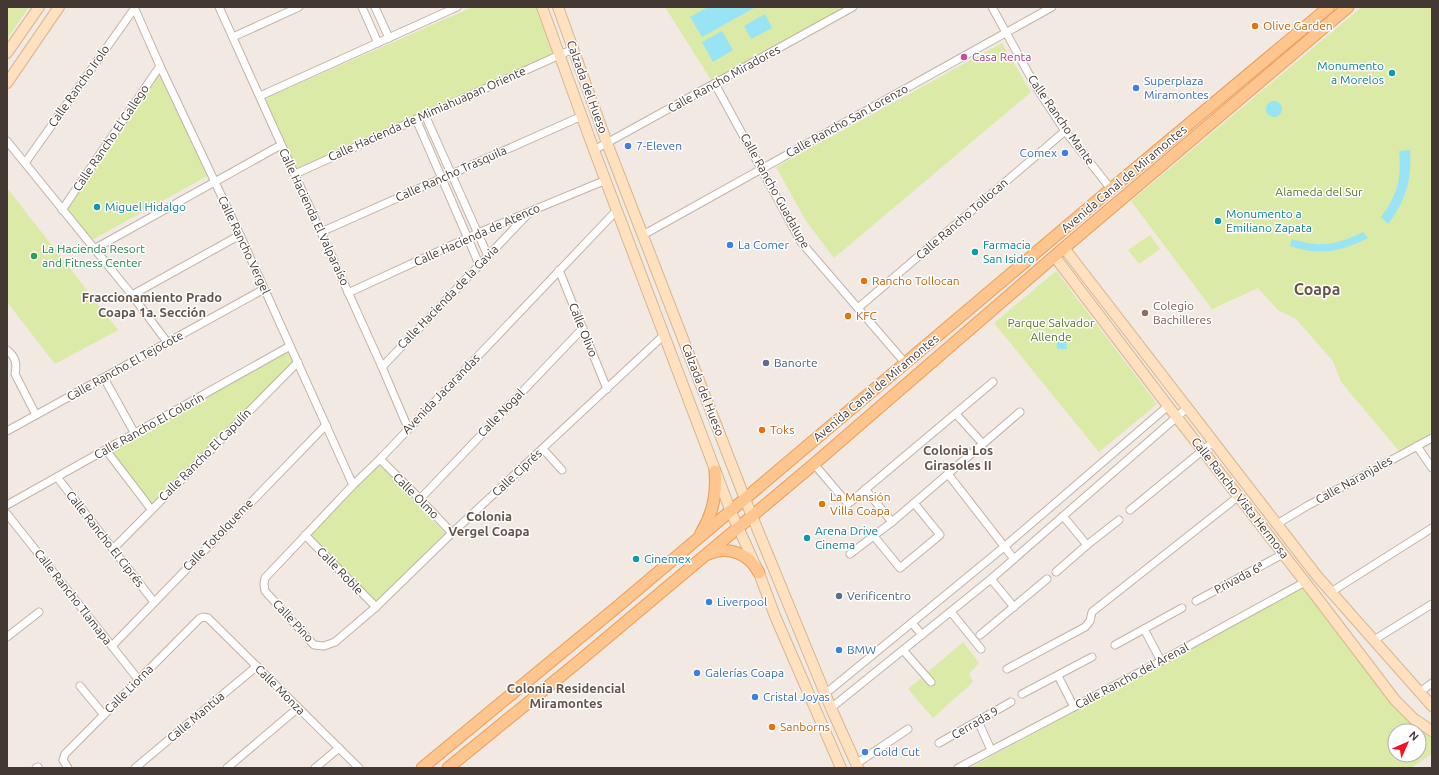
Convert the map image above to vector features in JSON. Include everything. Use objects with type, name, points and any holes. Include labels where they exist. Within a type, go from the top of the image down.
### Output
[{"type":"main road","points":[[7,53],[39,7]]},
{"type":"main road","points":[[7,83],[59,7]]},
{"type":"main road","name":"Calzada del Hueso","points":[[542,7],[730,512],[759,573],[775,616],[841,768]]},
{"type":"main road","name":"Calzada del Hueso","points":[[558,7],[607,144],[745,499],[825,694],[857,766]]},
{"type":"main road","name":"Avenida Canal de Miramontes","points":[[422,768],[730,512],[1111,189],[1329,7]]},
{"type":"main road","name":"Avenida Canal de Miramontes","points":[[448,768],[576,664],[814,464],[1064,248],[1348,7]]},
{"type":"main road","name":"Calle Rancho Vista Hermosa","points":[[1064,248],[1317,576],[1432,706]]},
{"type":"main road","name":"Calle Rancho Vista Hermosa","points":[[1055,257],[1400,706],[1414,719],[1432,731]]},
{"type":"main road","points":[[687,548],[704,527],[712,511],[716,491],[715,471]]},
{"type":"main road","points":[[704,556],[719,550],[738,552],[752,563],[759,573]]},
{"type":"street","name":"Calle Hacienda El Valparaíso","points":[[218,7],[260,96],[382,366],[408,428]]},
{"type":"street","points":[[233,37],[299,7]]},
{"type":"street","points":[[362,7],[378,43]]},
{"type":"street","points":[[375,7],[389,38]]},
{"type":"street","points":[[260,96],[457,7]]},
{"type":"street","name":"Calle Rancho Miradores","points":[[594,150],[853,7]]},
{"type":"street","name":"Calle Rancho Mante","points":[[992,7],[1036,87],[1065,130],[1111,189]]},
{"type":"street","name":"Calle Rancho San Lorenzo","points":[[643,235],[1052,7]]},
{"type":"street","name":"Calle Rancho Vergel","points":[[134,8],[240,235],[353,485]]},
{"type":"street","name":"Calle Rancho Irolo","points":[[25,163],[134,8]]},
{"type":"street","name":"Calle Hacienda de Mimiahuapan Oriente","points":[[295,174],[573,49]]},
{"type":"street","name":"Calle Rancho El Gallego","points":[[62,210],[160,66]]},
{"type":"street","name":"Calle Rancho Guadalupe","points":[[715,84],[801,242],[906,364]]},
{"type":"street","points":[[426,116],[488,256]]},
{"type":"street","name":"Calle Rancho Trasquila","points":[[321,232],[582,116]]},
{"type":"street","points":[[416,119],[479,264]]},
{"type":"street","name":"Calle Rancho Tollocan","points":[[858,308],[1065,130]]},
{"type":"street","points":[[7,140],[132,295],[167,342]]},
{"type":"street","points":[[94,249],[281,145]]},
{"type":"street","name":"Calle Hacienda de Atenco","points":[[348,293],[478,233],[606,180]]},
{"type":"street","name":"Avenida Jacarandas","points":[[265,578],[617,210]]},
{"type":"street","name":"Calle Hacienda de la Gavia","points":[[382,366],[531,211]]},
{"type":"street","points":[[132,295],[240,235]]},
{"type":"street","name":"Calle Olivo","points":[[560,270],[607,389]]},
{"type":"street","name":"Calle Rancho El Tejocote","points":[[7,432],[264,289]]},
{"type":"street","name":"Calle Nogal","points":[[420,499],[582,328]]},
{"type":"street","name":"Calle Ciprés","points":[[335,642],[376,607],[452,533],[664,335]]},
{"type":"street","name":"Calle Rancho El Colorín","points":[[7,505],[290,346]]},
{"type":"street","points":[[7,350],[15,359],[17,367],[15,374],[36,416]]},
{"type":"street","name":"Calle Rancho El Capulín","points":[[113,549],[298,362]]},
{"type":"street","points":[[104,378],[135,434]]},
{"type":"street","points":[[814,464],[848,504],[993,382]]},
{"type":"street","points":[[825,694],[1004,547],[1168,406]]},
{"type":"street","points":[[831,708],[991,579],[1187,408]]},
{"type":"street","points":[[850,554],[892,522],[1020,412]]},
{"type":"street","points":[[956,414],[982,444]]},
{"type":"street","name":"Calle Totolqueme","points":[[112,646],[326,425]]},
{"type":"street","name":"Calle Naranjales","points":[[1277,524],[1432,438]]},
{"type":"street","points":[[1130,510],[1213,442]]},
{"type":"street","points":[[1417,446],[1432,468]]},
{"type":"street","points":[[543,449],[562,470]]},
{"type":"street","points":[[106,450],[151,509]]},
{"type":"street","name":"Calle Olmo","points":[[380,459],[452,533]]},
{"type":"street","points":[[948,474],[1014,558]]},
{"type":"street","name":"Calle Rancho El Ciprés","points":[[57,477],[154,602]]},
{"type":"street","points":[[1086,477],[1095,488]]},
{"type":"street","points":[[865,490],[892,522]]},
{"type":"street","points":[[1007,669],[1085,627],[1089,624],[1092,612],[1239,496]]},
{"type":"street","points":[[874,535],[900,568],[940,535],[914,503]]},
{"type":"street","name":"Calle Rancho Tlamapa","points":[[7,514],[138,679]]},
{"type":"street","points":[[1063,516],[1087,545]]},
{"type":"street","points":[[1056,572],[1119,520]]},
{"type":"street","points":[[1331,592],[1432,528]]},
{"type":"street","name":"Calle Roble","points":[[305,536],[376,607]]},
{"type":"street","name":"Privada 6ª","points":[[1196,601],[1283,554]]},
{"type":"street","name":"Calle Pino","points":[[265,578],[265,591],[314,645],[324,646],[335,642]]},
{"type":"street","points":[[991,579],[1014,607]]},
{"type":"street","points":[[980,635],[1047,579]]},
{"type":"street","name":"Calle Rancho del Arenal","points":[[958,768],[1161,661],[1305,582]]},
{"type":"street","points":[[1374,640],[1432,604]]},
{"type":"street","points":[[1115,645],[1182,608]]},
{"type":"street","points":[[7,637],[39,612]]},
{"type":"street","points":[[951,612],[981,649]]},
{"type":"street","name":"Calle Monza","points":[[198,619],[203,617],[208,618],[359,768]]},
{"type":"street","name":"Calle Liorna","points":[[68,768],[62,760],[65,754],[198,619]]},
{"type":"street","points":[[912,623],[922,635]]},
{"type":"street","points":[[1144,629],[1161,661]]},
{"type":"street","points":[[903,650],[931,682]]},
{"type":"street","points":[[1022,694],[1092,657]]},
{"type":"street","name":"Calle Mantúa","points":[[135,768],[257,666]]},
{"type":"street","points":[[1058,676],[1074,707]]},
{"type":"street","points":[[1420,692],[1432,683]]},
{"type":"street","points":[[80,686],[104,714]]},
{"type":"street","name":"Cerrada 9","points":[[939,743],[1011,702]]},
{"type":"street","points":[[227,768],[298,708]]},
{"type":"street","points":[[978,721],[991,750]]},
{"type":"street","points":[[857,766],[908,729]]},
{"type":"street","points":[[315,768],[339,748]]},
{"type":"green space","points":[[7,7],[29,7],[7,39]]},
{"type":"green space","points":[[473,7],[537,7],[554,56],[296,169],[264,99]]},
{"type":"green space","points":[[665,7],[849,7],[713,83]]},
{"type":"green space","name":"Alameda del Sur","points":[[1362,7],[1432,7],[1432,433],[1399,451],[1341,382],[1333,361],[1296,319],[1278,310],[1258,288],[1212,309],[1131,201]]},
{"type":"green space","points":[[1002,43],[1031,92],[834,258],[806,221],[776,167]]},
{"type":"green space","points":[[159,71],[211,174],[90,241],[67,209]]},
{"type":"green space","name":"La Hacienda Resort and Fitness Center","points":[[7,188],[118,330],[55,364],[7,302]]},
{"type":"green space","points":[[1150,235],[1160,249],[1139,264],[1128,250]]},
{"type":"green space","name":"Parque Salvador Allende","points":[[1056,271],[1157,404],[1099,452],[994,323]]},
{"type":"green space","points":[[287,350],[295,364],[152,506],[108,450]]},
{"type":"green space","points":[[377,462],[446,534],[376,602],[309,533]]},
{"type":"green space","points":[[1306,586],[1356,652],[1422,723],[1387,723],[1387,763],[1418,763],[1411,768],[970,768]]},
{"type":"green space","points":[[963,642],[979,663],[969,674],[973,682],[933,718],[908,689]]},
{"type":"green space","points":[[1427,729],[1432,734],[1432,754],[1427,757]]},
{"type":"water","points":[[708,7],[754,8],[702,37],[690,17]]},
{"type":"water","points":[[765,14],[772,28],[751,39],[744,26]]},
{"type":"water","points":[[722,31],[733,50],[713,62],[702,42]]},
{"type":"water","points":[[1274,101],[1281,106],[1282,109],[1277,116],[1274,117],[1267,112],[1266,109],[1271,102]]},
{"type":"water","points":[[1410,150],[1409,180],[1399,207],[1388,224],[1381,217],[1395,194],[1400,170],[1399,151]]},
{"type":"water","points":[[1363,232],[1368,238],[1348,247],[1330,251],[1311,251],[1290,246],[1292,239],[1311,244],[1328,244],[1345,240]]},
{"type":"water","points":[[1066,338],[1067,349],[1057,349],[1056,339]]},
{"type":"place","name":"Olive Garden","points":[[1255,26]]},
{"type":"place","name":"Casa Renta","points":[[964,57]]},
{"type":"place","name":"Monumento a Morelos","points":[[1392,73]]},
{"type":"place","name":"Superplaza Miramontes","points":[[1136,88]]},
{"type":"place","name":"7-Eleven","points":[[628,146]]},
{"type":"place","name":"Comex","points":[[1065,153]]},
{"type":"place","name":"Miguel Hidalgo","points":[[97,207]]},
{"type":"place","name":"Monumento a Emiliano Zapata","points":[[1218,221]]},
{"type":"place","name":"La Comer","points":[[730,245]]},
{"type":"place","name":"Farmacia San Isidro","points":[[975,252]]},
{"type":"place","name":"La Hacienda Resort and Fitness Center","points":[[34,256]]},
{"type":"place","name":"Rancho Tollocan","points":[[864,281]]},
{"type":"place","name":"Colegio Bachilleres","points":[[1145,313]]},
{"type":"place","name":"KFC","points":[[848,316]]},
{"type":"place","name":"Banorte","points":[[766,363]]},
{"type":"place","name":"Toks","points":[[762,430]]},
{"type":"place","name":"La Mansión Villa Coapa","points":[[822,504]]},
{"type":"place","name":"Arena Drive Cinema","points":[[807,538]]},
{"type":"place","name":"Cinemex","points":[[636,559]]},
{"type":"place","name":"Verificentro","points":[[839,596]]},
{"type":"place","name":"Liverpool","points":[[709,602]]},
{"type":"place","name":"BMW","points":[[839,650]]},
{"type":"place","name":"Galerías Coapa","points":[[697,673]]},
{"type":"place","name":"Cristal Joyas","points":[[755,697]]},
{"type":"place","name":"Sanborns","points":[[772,727]]},
{"type":"place","name":"Gold Cut","points":[[865,752]]},
{"type":"district","name":"Coapa","points":[[1317,289]]},
{"type":"district","name":"Fraccionamiento Prado Coapa 1a. Sección","points":[[152,304]]},
{"type":"district","name":"Colonia Los Girasoles II","points":[[958,458]]},
{"type":"district","name":"Colonia Vergel Coapa","points":[[489,524]]},
{"type":"district","name":"Colonia Residencial Miramontes","points":[[566,696]]}]
